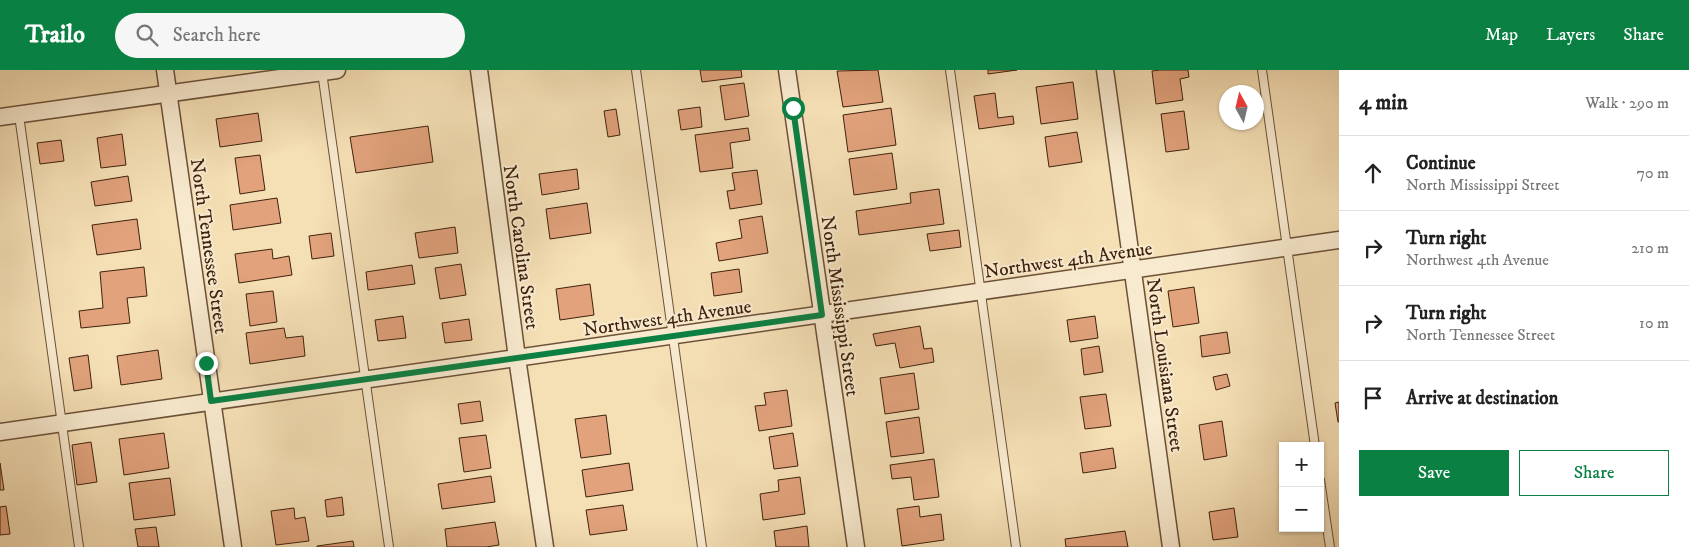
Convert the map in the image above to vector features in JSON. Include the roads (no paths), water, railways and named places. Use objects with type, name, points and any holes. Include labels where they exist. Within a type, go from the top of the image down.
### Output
[{"type":"street","name":"North Tennessee Street","points":[[165,70],[233,547]]},
{"type":"street","name":"North Carolina Street","points":[[479,70],[517,358],[545,547]]},
{"type":"street","name":"North Mississippi Street","points":[[787,70],[856,547]]},
{"type":"street","name":"North Louisiana Street","points":[[1105,70],[1171,547]]},
{"type":"street","points":[[0,117],[330,71]]},
{"type":"street","name":"Northwest 4th Avenue","points":[[0,432],[1339,240]]},
{"type":"lane","points":[[636,70],[702,547]]},
{"type":"lane","points":[[950,70],[1016,547]]},
{"type":"lane","points":[[1262,70],[1314,442]]},
{"type":"lane","points":[[330,71],[365,379],[389,547]]},
{"type":"lane","points":[[19,115],[79,547]]},
{"type":"lane","points":[[1321,487],[1330,547]]}]
